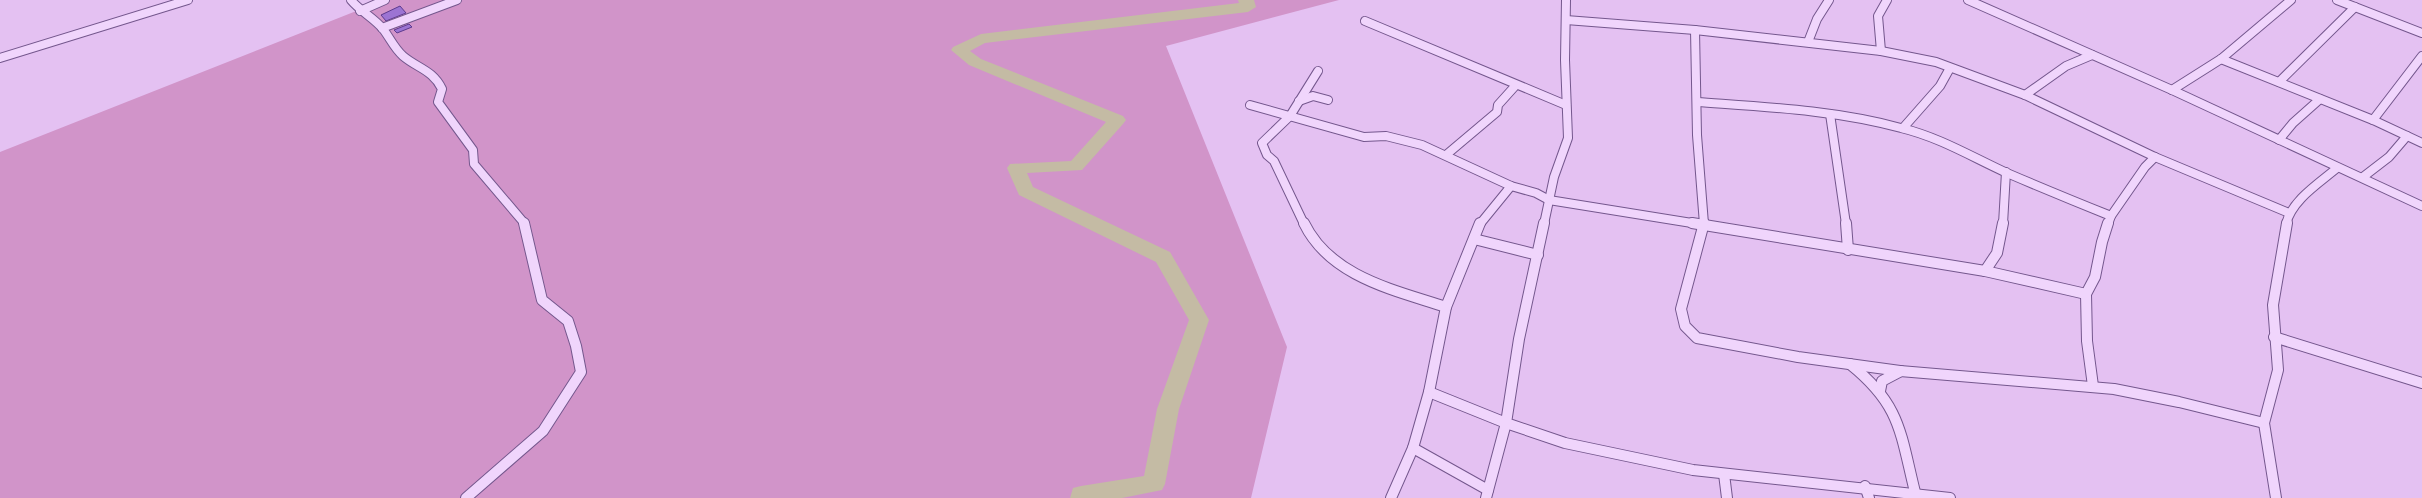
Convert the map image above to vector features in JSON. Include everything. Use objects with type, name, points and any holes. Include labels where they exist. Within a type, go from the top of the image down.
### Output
[{"type":"street","points":[[0,58],[188,0]]},
{"type":"street","points":[[351,0],[360,11],[382,28],[391,43],[404,57],[418,64],[438,80],[442,89],[438,102],[473,150],[474,164],[524,222],[542,300],[549,308],[568,321],[582,364],[581,372],[543,431],[466,498]]},
{"type":"street","points":[[360,11],[385,0]]},
{"type":"street","points":[[382,28],[458,0]]},
{"type":"street","points":[[1413,448],[1487,494],[1506,423],[1519,339],[1549,200],[1557,165],[1568,138],[1566,105],[1566,0]]},
{"type":"street","points":[[1808,42],[1817,19],[1829,0]]},
{"type":"street","points":[[1881,51],[1878,16],[1886,0]]},
{"type":"street","points":[[1968,0],[2172,90],[2337,168],[2362,177],[2422,206]]},
{"type":"street","points":[[2172,90],[2221,58],[2291,0]]},
{"type":"street","points":[[2337,0],[2422,33]]},
{"type":"street","points":[[2279,82],[2355,7]]},
{"type":"street","points":[[1566,20],[1695,30],[1808,42],[1881,51],[1936,62],[2025,95],[2155,157],[2290,213]]},
{"type":"street","points":[[1365,21],[1566,105]]},
{"type":"street","points":[[1695,30],[1697,102],[1704,224],[1681,309],[1683,323],[1688,334],[1698,338],[1761,351],[1901,371],[2093,386],[2153,397],[2264,423]]},
{"type":"street","points":[[2025,95],[2066,66],[2082,61],[2092,55]]},
{"type":"street","points":[[2373,120],[2379,108],[2398,88],[2410,68],[2422,56]]},
{"type":"street","points":[[2221,58],[2373,120],[2422,143]]},
{"type":"street","points":[[1903,128],[1940,86],[1950,68]]},
{"type":"street","points":[[1318,71],[1293,108],[1290,116],[1262,143],[1267,155],[1274,161],[1312,237],[1334,260],[1364,280],[1446,307]]},
{"type":"street","points":[[1446,155],[1497,112],[1498,105],[1516,85]]},
{"type":"street","points":[[1299,101],[1306,96],[1314,96],[1328,100]]},
{"type":"street","points":[[2279,140],[2293,123],[2320,99]]},
{"type":"street","points":[[1697,102],[1863,118],[1903,128],[1963,150],[2006,172],[2111,216]]},
{"type":"street","points":[[1250,105],[1364,137],[1386,136],[1422,145],[1511,186],[1536,193],[1549,200],[1704,224],[1848,250],[1985,271],[2086,294]]},
{"type":"street","points":[[1830,114],[1847,224],[1848,250]]},
{"type":"street","points":[[2362,177],[2389,157],[2408,136]]},
{"type":"street","points":[[2093,386],[2088,341],[2086,294],[2095,277],[2102,242],[2111,216],[2145,167],[2155,157]]},
{"type":"street","points":[[2276,498],[2264,423],[2278,370],[2274,337],[2273,305],[2281,247],[2290,213],[2306,194],[2337,168]]},
{"type":"street","points":[[1985,271],[1997,254],[2008,184],[2006,172]]},
{"type":"street","points":[[1391,498],[1413,448],[1430,392],[1446,307],[1481,221],[1511,186]]},
{"type":"street","points":[[1474,239],[1538,255]]},
{"type":"street","points":[[2274,337],[2422,383]]},
{"type":"street","points":[[1850,364],[1880,391],[1893,412],[1903,440],[1915,492]]},
{"type":"street","points":[[1880,391],[1882,381],[1901,371]]},
{"type":"street","points":[[1430,392],[1518,429],[1572,444],[1628,457],[1724,474],[1864,486],[1950,498]]},
{"type":"street","points":[[1724,474],[1727,498]]},
{"type":"street","points":[[1864,486],[1869,498]]},
{"type":"shaded area","points":[[384,0],[1339,0],[1166,46],[1287,347],[1251,498],[0,498],[0,152]]},
{"type":"building","points":[[400,6],[406,13],[386,21],[381,15]]},
{"type":"building","points":[[409,24],[412,27],[397,33],[394,30]]},
{"type":"waterway","points":[[1081,498],[1081,495],[1154,484],[1168,409],[1199,320],[1163,257],[1025,191],[1016,168],[1076,166],[1117,120],[975,62],[959,50],[981,39],[1248,7],[1246,0]]}]
